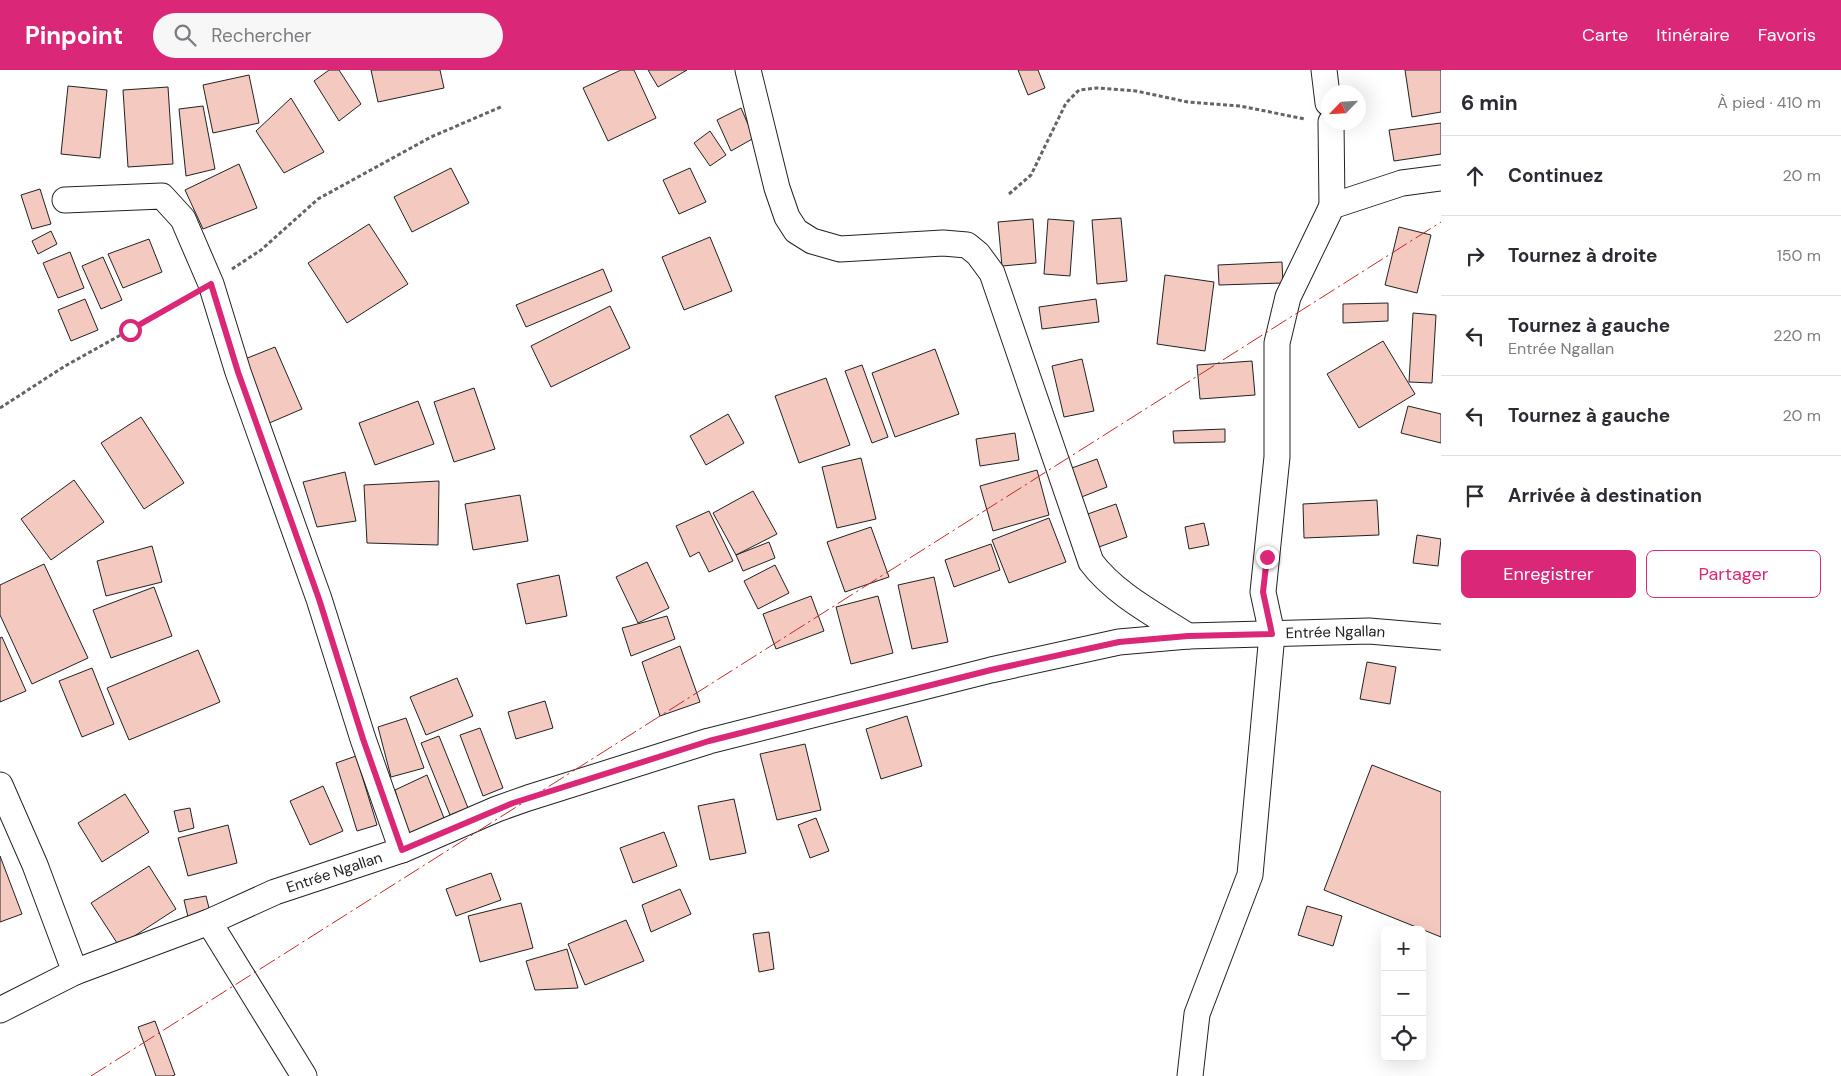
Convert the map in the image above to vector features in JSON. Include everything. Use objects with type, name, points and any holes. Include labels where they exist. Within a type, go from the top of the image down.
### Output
[{"type":"street","points":[[748,70],[777,188],[787,217],[796,231],[812,241],[840,249],[943,243],[967,245],[978,254],[992,273],[1091,562],[1101,576],[1114,587],[1188,636]]},
{"type":"street","points":[[1324,70],[1326,85]]},
{"type":"street","points":[[1190,1076],[1197,1014],[1250,875],[1272,634],[1263,592],[1277,457],[1277,343],[1288,297],[1332,206],[1330,130]]},
{"type":"street","points":[[1332,206],[1402,183],[1441,178]]},
{"type":"street","points":[[66,200],[162,196],[183,219],[211,284],[238,372],[319,599],[363,739],[402,850]]},
{"type":"street","name":"Entrée Ngallan","points":[[0,1010],[75,972],[209,922],[275,892],[402,850],[520,800],[709,741],[1000,668],[1119,642],[1188,636],[1369,631],[1441,637]]},
{"type":"street","points":[[0,785],[35,865],[75,972]]},
{"type":"street","points":[[209,922],[304,1076]]},
{"type":"path","points":[[1009,194],[1031,175],[1066,103],[1079,90],[1097,88],[1136,91],[1188,102],[1321,116]]},
{"type":"path","points":[[0,408],[65,366],[211,284],[261,250],[318,199],[431,137],[503,106]]},
{"type":"building","points":[[329,70],[339,70],[361,104],[339,121],[314,81]]},
{"type":"building","points":[[371,70],[440,70],[444,88],[378,102]]},
{"type":"building","points":[[621,70],[634,70],[656,118],[608,141],[583,88]]},
{"type":"building","points":[[648,70],[687,70],[658,87]]},
{"type":"building","points":[[1018,70],[1038,70],[1045,88],[1028,95]]},
{"type":"building","points":[[1405,70],[1441,70],[1441,112],[1412,117]]},
{"type":"building","points":[[249,75],[259,123],[213,133],[203,85]]},
{"type":"building","points":[[68,86],[107,90],[100,158],[61,154]]},
{"type":"building","points":[[168,87],[173,164],[128,167],[123,90]]},
{"type":"building","points":[[291,98],[324,152],[284,173],[256,131]]},
{"type":"building","points":[[203,106],[215,169],[186,176],[179,109]]},
{"type":"building","points":[[741,108],[754,138],[731,151],[717,120]]},
{"type":"building","points":[[1441,123],[1441,154],[1394,161],[1389,130]]},
{"type":"building","points":[[710,131],[726,155],[710,166],[694,143]]},
{"type":"building","points":[[239,164],[257,208],[203,229],[185,190]]},
{"type":"building","points":[[451,168],[469,203],[412,232],[394,197]]},
{"type":"building","points":[[690,168],[706,202],[679,214],[663,180]]},
{"type":"building","points":[[40,189],[51,224],[32,229],[21,195]]},
{"type":"building","points":[[1121,218],[1127,281],[1097,284],[1092,220]]},
{"type":"building","points":[[1033,219],[1036,263],[1002,266],[998,222]]},
{"type":"building","points":[[1048,219],[1074,221],[1070,276],[1044,274]]},
{"type":"building","points":[[369,224],[408,284],[347,323],[308,263]]},
{"type":"building","points":[[1399,227],[1431,235],[1417,293],[1385,285]]},
{"type":"building","points":[[51,231],[57,244],[38,254],[32,241]]},
{"type":"building","points":[[710,237],[732,291],[684,310],[662,257]]},
{"type":"building","points":[[149,239],[162,272],[123,288],[108,254]]},
{"type":"building","points":[[70,252],[84,288],[58,298],[43,263]]},
{"type":"building","points":[[103,257],[122,300],[101,309],[82,266]]},
{"type":"building","points":[[1282,262],[1283,283],[1219,285],[1218,265]]},
{"type":"building","points":[[603,269],[612,291],[526,327],[516,305]]},
{"type":"building","points":[[1165,275],[1214,282],[1205,351],[1157,344]]},
{"type":"building","points":[[85,299],[98,330],[71,341],[58,310]]},
{"type":"building","points":[[1096,299],[1099,322],[1042,329],[1039,307]]},
{"type":"building","points":[[1388,303],[1388,321],[1343,323],[1343,304]]},
{"type":"building","points":[[610,306],[630,348],[551,387],[531,346]]},
{"type":"building","points":[[1413,313],[1436,315],[1432,383],[1409,382]]},
{"type":"building","points":[[1383,341],[1415,394],[1359,428],[1327,374]]},
{"type":"building","points":[[275,347],[302,409],[267,424],[240,361]]},
{"type":"building","points":[[935,349],[959,414],[895,437],[872,373]]},
{"type":"building","points":[[1082,359],[1094,411],[1064,417],[1052,366]]},
{"type":"building","points":[[1252,361],[1255,395],[1200,399],[1197,365]]},
{"type":"building","points":[[862,365],[888,437],[872,443],[845,371]]},
{"type":"building","points":[[826,378],[850,445],[799,463],[775,396]]},
{"type":"building","points":[[474,388],[495,449],[454,462],[434,402]]},
{"type":"building","points":[[418,401],[434,444],[375,465],[359,423]]},
{"type":"building","points":[[1408,406],[1441,414],[1441,443],[1401,433]]},
{"type":"building","points":[[728,414],[744,443],[706,465],[690,436]]},
{"type":"building","points":[[141,417],[184,483],[144,509],[101,443]]},
{"type":"building","points":[[1225,429],[1225,442],[1174,443],[1173,431]]},
{"type":"building","points":[[1015,433],[1019,460],[980,466],[976,439]]},
{"type":"building","points":[[861,458],[876,519],[837,528],[822,467]]},
{"type":"building","points":[[1097,459],[1107,487],[1079,498],[1069,469]]},
{"type":"building","points":[[1037,470],[1049,515],[993,531],[980,486]]},
{"type":"building","points":[[345,472],[356,521],[317,527],[303,482]]},
{"type":"building","points":[[74,480],[104,522],[51,560],[21,519]]},
{"type":"building","points":[[439,481],[438,545],[367,543],[364,485]]},
{"type":"building","points":[[753,491],[777,534],[736,555],[713,513]]},
{"type":"building","points":[[520,495],[528,541],[473,550],[465,504]]},
{"type":"building","points":[[1377,500],[1379,535],[1304,538],[1303,504]]},
{"type":"building","points":[[1116,504],[1127,537],[1096,548],[1085,515]]},
{"type":"building","points":[[709,511],[733,561],[709,572],[699,552],[690,557],[676,526]]},
{"type":"building","points":[[1049,518],[1066,562],[1009,583],[992,540]]},
{"type":"building","points":[[1204,523],[1209,545],[1189,549],[1185,527]]},
{"type":"building","points":[[871,527],[889,577],[845,592],[827,542]]},
{"type":"building","points":[[1417,535],[1441,539],[1438,566],[1413,563]]},
{"type":"building","points":[[769,542],[775,558],[743,571],[736,555]]},
{"type":"building","points":[[991,544],[1000,570],[954,587],[945,560]]},
{"type":"building","points":[[152,546],[162,582],[106,596],[97,561]]},
{"type":"building","points":[[647,562],[669,608],[638,623],[616,577]]},
{"type":"building","points":[[44,564],[88,658],[32,684],[0,615],[0,585]]},
{"type":"building","points":[[775,565],[789,593],[758,609],[744,581]]},
{"type":"building","points":[[559,575],[567,616],[526,624],[517,584]]},
{"type":"building","points":[[934,577],[948,642],[912,649],[898,585]]},
{"type":"building","points":[[154,587],[172,636],[111,658],[93,610]]},
{"type":"building","points":[[811,596],[824,631],[776,649],[763,614]]},
{"type":"building","points":[[878,596],[893,653],[851,664],[836,607]]},
{"type":"building","points":[[667,616],[675,639],[631,656],[622,628]]},
{"type":"building","points":[[2,637],[26,691],[0,702],[0,638]]},
{"type":"building","points":[[680,646],[700,702],[660,716],[642,662]]},
{"type":"building","points":[[198,650],[220,702],[129,740],[107,688]]},
{"type":"building","points":[[1367,662],[1396,667],[1390,704],[1360,699]]},
{"type":"building","points":[[92,668],[114,724],[82,737],[59,681]]},
{"type":"building","points":[[457,678],[473,716],[426,735],[410,697]]},
{"type":"building","points":[[545,701],[553,728],[516,739],[508,712]]},
{"type":"building","points":[[907,716],[922,766],[881,779],[866,729]]},
{"type":"building","points":[[406,718],[424,768],[391,777],[378,727]]},
{"type":"building","points":[[480,728],[503,788],[483,796],[460,735]]},
{"type":"building","points":[[439,736],[468,808],[450,815],[421,743]]},
{"type":"building","points":[[805,744],[821,810],[777,820],[760,754]]},
{"type":"building","points":[[356,756],[377,825],[357,831],[336,763]]},
{"type":"building","points":[[1372,765],[1441,792],[1441,937],[1426,931],[1426,926],[1414,926],[1324,890]]},
{"type":"building","points":[[427,775],[444,818],[409,837],[395,790]]},
{"type":"building","points":[[323,786],[343,831],[310,845],[290,801]]},
{"type":"building","points":[[125,794],[149,832],[102,862],[78,823]]},
{"type":"building","points":[[734,799],[746,853],[710,860],[698,806]]},
{"type":"building","points":[[190,808],[194,828],[179,832],[174,811]]},
{"type":"building","points":[[816,818],[829,851],[810,858],[798,825]]},
{"type":"building","points":[[228,825],[237,863],[188,876],[178,838]]},
{"type":"building","points":[[664,832],[677,866],[633,883],[620,848]]},
{"type":"building","points":[[0,856],[22,914],[0,922]]},
{"type":"building","points":[[149,866],[176,909],[119,946],[91,903]]},
{"type":"building","points":[[491,873],[501,900],[456,916],[446,889]]},
{"type":"building","points":[[680,889],[691,914],[651,932],[642,905]]},
{"type":"building","points":[[206,896],[210,912],[188,917],[184,900]]},
{"type":"building","points":[[521,903],[533,948],[480,962],[468,916]]},
{"type":"building","points":[[1307,906],[1342,916],[1333,946],[1298,935]]},
{"type":"building","points":[[626,920],[644,961],[585,985],[568,944]]},
{"type":"building","points":[[769,932],[774,969],[759,972],[753,934]]},
{"type":"building","points":[[567,949],[578,988],[535,990],[526,961]]},
{"type":"building","points":[[155,1021],[175,1075],[156,1076],[138,1027]]},
{"type":"power","points":[[91,1076],[1441,222]]},
{"type":"route","points":[[130,330],[211,284],[238,372],[319,599],[363,739],[402,850],[513,803],[709,741],[991,670],[1119,642],[1188,636],[1272,634],[1263,592],[1267,557]]}]
